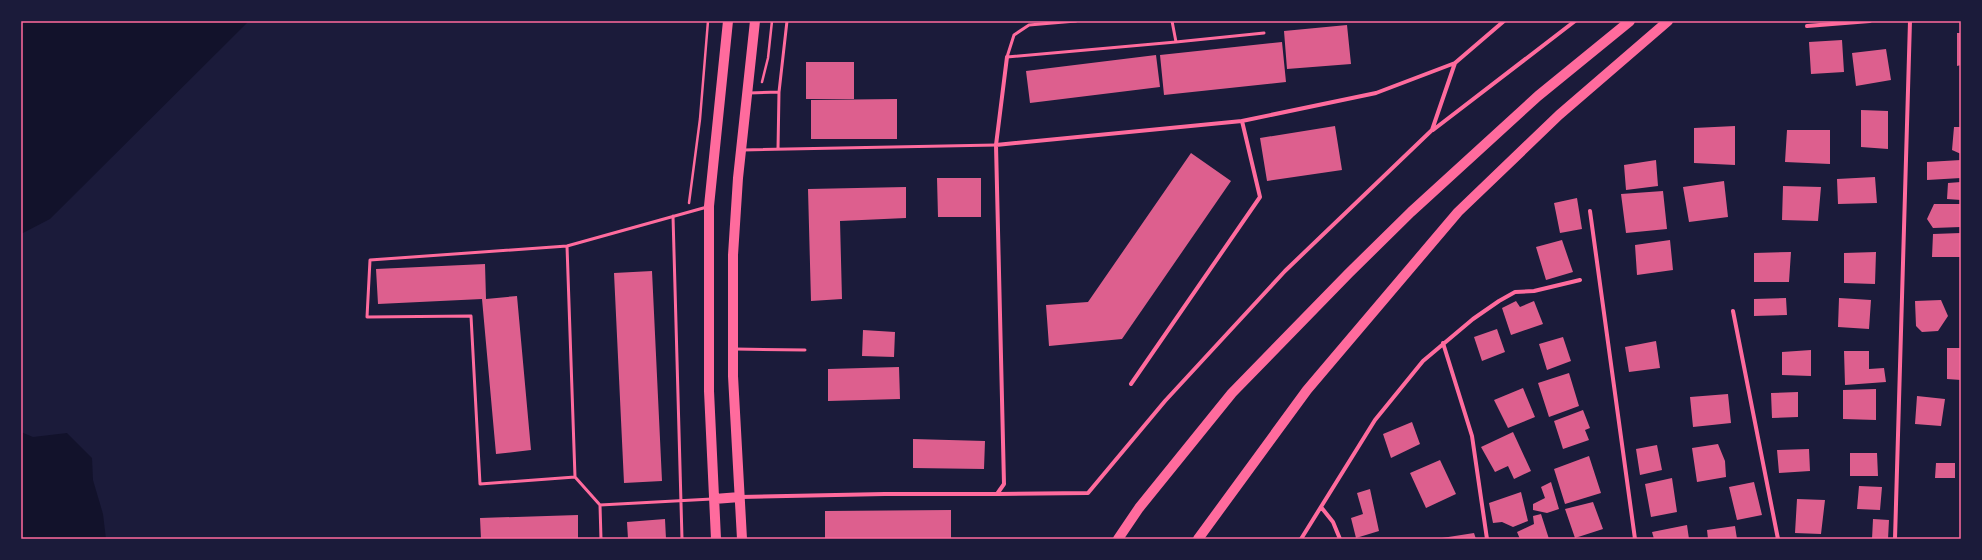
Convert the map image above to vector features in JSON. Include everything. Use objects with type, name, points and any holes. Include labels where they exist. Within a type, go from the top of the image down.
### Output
[{"type":"main road","points":[[716,539],[709,391],[709,206],[728,21]]},
{"type":"main road","points":[[742,539],[733,376],[733,255],[738,178],[755,21]]},
{"type":"main road","points":[[1118,539],[1144,502],[1232,393],[1349,273],[1411,212],[1538,96],[1630,21]]},
{"type":"main road","points":[[1198,539],[1307,390],[1458,212],[1559,115],[1668,21]]},
{"type":"main road","points":[[714,499],[740,497]]},
{"type":"street","points":[[996,145],[1242,122],[1376,93],[1455,63],[1504,21]]},
{"type":"street","points":[[740,497],[885,494],[1088,493],[1165,401],[1285,271],[1432,130],[1575,21]]},
{"type":"street","points":[[1807,26],[1870,21]]},
{"type":"street","points":[[1895,539],[1910,21]]},
{"type":"street","points":[[997,494],[1004,484],[996,145],[1007,57]]},
{"type":"street","points":[[1432,130],[1455,63]]},
{"type":"street","points":[[1131,384],[1260,197],[1242,122]]},
{"type":"street","points":[[1590,211],[1635,539]]},
{"type":"street","points":[[1301,539],[1375,420],[1423,361],[1443,343],[1494,304],[1516,292],[1534,291],[1580,280]]},
{"type":"street","points":[[1733,311],[1778,539]]},
{"type":"street","points":[[1443,343],[1472,436],[1487,539]]},
{"type":"street","points":[[1321,507],[1333,522],[1340,539]]},
{"type":"lane","points":[[778,149],[779,92],[787,21]]},
{"type":"lane","points":[[1076,21],[1030,25],[1014,35],[1007,57],[1264,33]]},
{"type":"lane","points":[[1172,21],[1176,42]]},
{"type":"lane","points":[[747,93],[779,92]]},
{"type":"lane","points":[[741,150],[996,145]]},
{"type":"lane","points":[[575,477],[480,484],[470,316],[367,317],[370,260],[567,246],[709,206]]},
{"type":"lane","points":[[673,216],[682,539]]},
{"type":"lane","points":[[567,246],[575,477],[600,504],[602,539]]},
{"type":"lane","points":[[733,349],[805,350]]},
{"type":"lane","points":[[600,504],[714,499]]},
{"type":"path","points":[[688,212],[700,119],[708,21]]},
{"type":"shaded area","points":[[21,21],[249,21],[50,219],[21,234]]},
{"type":"shaded area","points":[[21,432],[33,437],[67,433],[92,458],[93,480],[103,514],[106,539],[21,539]]},
{"type":"building","points":[[1347,25],[1351,64],[1287,69],[1284,31]]},
{"type":"building","points":[[1957,33],[1961,33],[1961,65],[1957,66]]},
{"type":"building","points":[[1842,40],[1844,72],[1811,74],[1809,42]]},
{"type":"building","points":[[1282,42],[1286,82],[1164,95],[1160,55]]},
{"type":"building","points":[[1886,49],[1891,80],[1856,86],[1852,53]]},
{"type":"building","points":[[1156,55],[1160,87],[1030,103],[1026,71]]},
{"type":"building","points":[[806,62],[854,62],[854,99],[806,99]]},
{"type":"building","points":[[897,99],[897,139],[811,139],[811,100]]},
{"type":"building","points":[[1861,110],[1888,111],[1888,149],[1861,147]]},
{"type":"building","points":[[1335,126],[1342,170],[1267,181],[1260,138]]},
{"type":"building","points":[[1735,126],[1735,165],[1694,163],[1694,128]]},
{"type":"building","points":[[1954,127],[1961,127],[1961,154],[1952,150]]},
{"type":"building","points":[[1787,130],[1830,130],[1830,164],[1785,162]]},
{"type":"building","points":[[1191,153],[1231,181],[1122,339],[1049,346],[1046,305],[1088,302]]},
{"type":"building","points":[[1656,160],[1658,186],[1626,190],[1624,165]]},
{"type":"building","points":[[1961,160],[1961,178],[1927,180],[1927,162]]},
{"type":"building","points":[[1875,177],[1877,203],[1838,204],[1837,179]]},
{"type":"building","points":[[937,178],[981,178],[981,217],[938,217]]},
{"type":"building","points":[[1724,181],[1728,217],[1689,222],[1683,187]]},
{"type":"building","points":[[1961,182],[1961,200],[1947,199],[1948,183]]},
{"type":"building","points":[[1783,186],[1821,187],[1818,221],[1782,220]]},
{"type":"building","points":[[906,187],[906,218],[840,221],[842,299],[811,301],[808,189]]},
{"type":"building","points":[[1663,191],[1667,229],[1626,233],[1621,194]]},
{"type":"building","points":[[1577,198],[1582,229],[1560,233],[1554,203]]},
{"type":"building","points":[[1934,204],[1961,204],[1961,227],[1933,228],[1927,219]]},
{"type":"building","points":[[1961,233],[1961,257],[1932,257],[1933,234]]},
{"type":"building","points":[[1562,240],[1573,272],[1546,280],[1536,247]]},
{"type":"building","points":[[1670,240],[1673,270],[1637,275],[1635,245]]},
{"type":"building","points":[[1791,252],[1789,282],[1754,282],[1754,253]]},
{"type":"building","points":[[1876,252],[1875,284],[1844,283],[1844,253]]},
{"type":"building","points":[[485,264],[486,299],[517,296],[531,450],[496,454],[482,299],[378,304],[376,269]]},
{"type":"building","points":[[652,271],[662,481],[624,483],[614,273]]},
{"type":"building","points":[[1786,298],[1787,315],[1754,316],[1754,299]]},
{"type":"building","points":[[1839,298],[1871,300],[1869,329],[1838,327]]},
{"type":"building","points":[[1941,300],[1948,316],[1938,331],[1922,332],[1916,326],[1915,301]]},
{"type":"building","points":[[1516,301],[1520,307],[1534,301],[1543,324],[1511,335],[1502,308]]},
{"type":"building","points":[[1497,329],[1505,352],[1482,361],[1474,337]]},
{"type":"building","points":[[863,330],[895,332],[894,357],[862,356]]},
{"type":"building","points":[[1563,337],[1571,361],[1547,370],[1539,344]]},
{"type":"building","points":[[1656,341],[1660,368],[1629,372],[1625,347]]},
{"type":"building","points":[[1947,348],[1961,348],[1961,380],[1947,379]]},
{"type":"building","points":[[1811,350],[1811,376],[1782,375],[1782,352]]},
{"type":"building","points":[[1844,351],[1869,351],[1869,369],[1884,368],[1886,382],[1845,385]]},
{"type":"building","points":[[899,367],[900,399],[828,401],[828,369]]},
{"type":"building","points":[[1569,373],[1579,406],[1549,417],[1538,383]]},
{"type":"building","points":[[1523,388],[1535,417],[1508,428],[1494,400]]},
{"type":"building","points":[[1876,389],[1876,420],[1843,419],[1843,390]]},
{"type":"building","points":[[1798,392],[1798,417],[1772,418],[1771,393]]},
{"type":"building","points":[[1728,394],[1731,423],[1693,427],[1690,397]]},
{"type":"building","points":[[1917,396],[1945,399],[1941,426],[1915,424]]},
{"type":"building","points":[[1583,410],[1590,428],[1585,430],[1589,440],[1563,449],[1554,421]]},
{"type":"building","points":[[1412,422],[1420,444],[1391,458],[1383,434]]},
{"type":"building","points":[[1513,432],[1531,471],[1514,479],[1508,466],[1495,472],[1481,447]]},
{"type":"building","points":[[913,439],[985,441],[984,469],[913,468]]},
{"type":"building","points":[[1718,444],[1725,461],[1726,477],[1697,482],[1692,448]]},
{"type":"building","points":[[1657,445],[1662,470],[1640,475],[1636,449]]},
{"type":"building","points":[[1809,449],[1810,471],[1779,473],[1777,450]]},
{"type":"building","points":[[1850,453],[1877,453],[1878,476],[1850,476]]},
{"type":"building","points":[[1589,456],[1601,493],[1565,504],[1554,469]]},
{"type":"building","points":[[1440,460],[1456,494],[1426,508],[1410,473]]},
{"type":"building","points":[[1936,463],[1955,463],[1955,478],[1935,478]]},
{"type":"building","points":[[1672,478],[1677,512],[1651,517],[1645,484]]},
{"type":"building","points":[[1551,482],[1559,509],[1547,513],[1533,510],[1533,504],[1545,498],[1541,487]]},
{"type":"building","points":[[1754,482],[1762,515],[1737,520],[1729,487]]},
{"type":"building","points":[[1859,486],[1882,487],[1880,510],[1857,509]]},
{"type":"building","points":[[1370,489],[1379,531],[1356,538],[1351,518],[1363,514],[1357,493]]},
{"type":"building","points":[[1521,492],[1528,521],[1513,527],[1502,522],[1493,523],[1489,503]]},
{"type":"building","points":[[1797,499],[1825,500],[1821,534],[1795,533]]},
{"type":"building","points":[[1593,502],[1603,529],[1575,538],[1565,509]]},
{"type":"building","points":[[951,510],[951,539],[825,539],[825,511]]},
{"type":"building","points":[[1541,514],[1549,539],[1520,539],[1517,532],[1534,524],[1533,516]]},
{"type":"building","points":[[578,515],[578,539],[481,539],[480,518]]},
{"type":"building","points":[[665,519],[666,539],[628,539],[627,522]]},
{"type":"building","points":[[1873,519],[1889,520],[1888,539],[1872,539]]},
{"type":"building","points":[[1687,525],[1689,539],[1654,539],[1652,532]]},
{"type":"building","points":[[1735,526],[1737,539],[1708,539],[1707,530]]},
{"type":"building","points":[[1474,533],[1476,539],[1442,539],[1442,538]]}]
